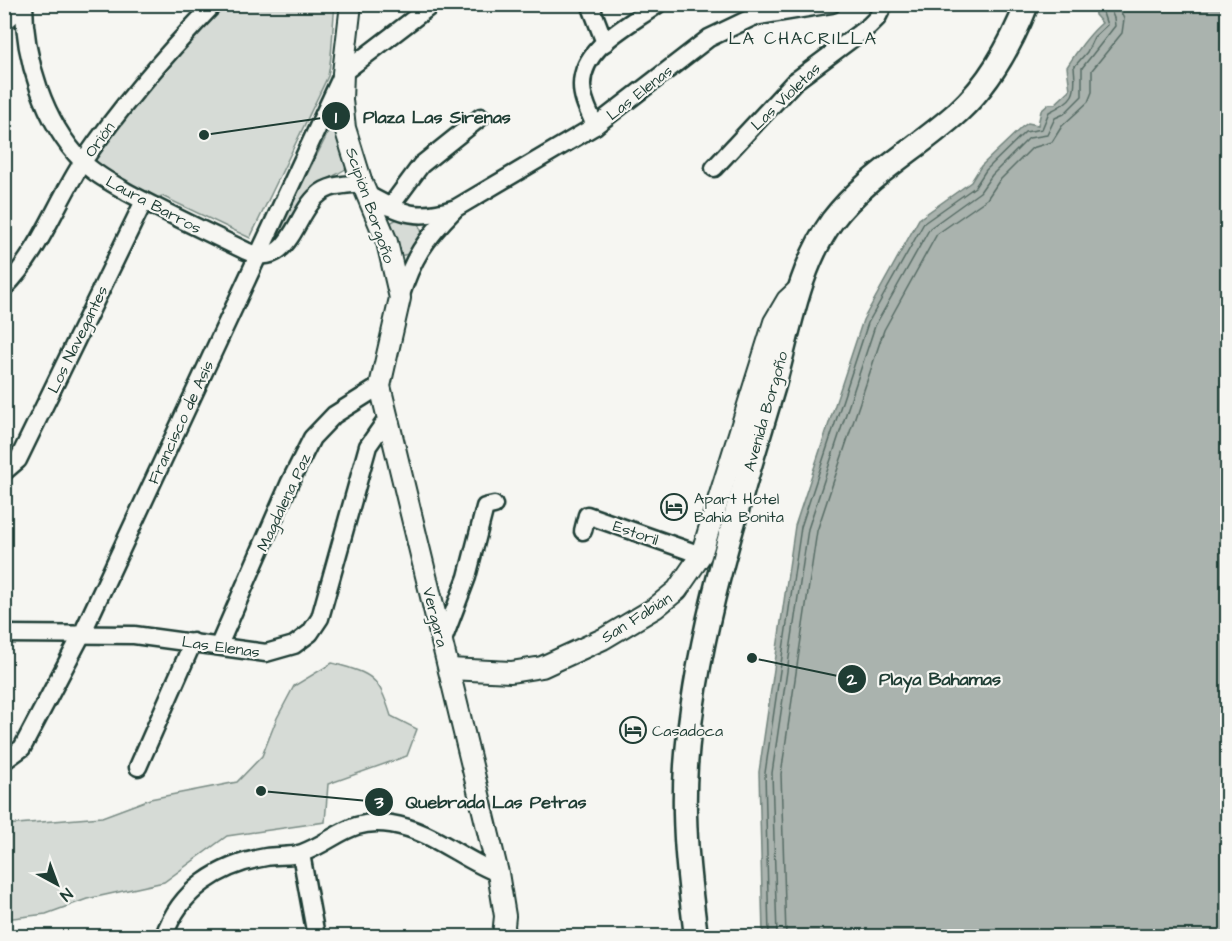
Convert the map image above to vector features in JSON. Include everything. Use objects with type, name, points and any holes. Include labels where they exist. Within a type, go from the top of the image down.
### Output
[{"type":"main road","points":[[4,16],[17,4]]},
{"type":"main road","name":"Avenida Borgoño","points":[[696,936],[688,866],[685,806],[686,766],[692,708],[708,617],[730,525],[801,287],[813,254],[842,209],[865,185],[970,100],[1002,58],[1027,4]]},
{"type":"street","name":"Laura Barros","points":[[24,4],[28,46],[39,87],[58,126],[82,162],[109,182],[144,201],[256,256]]},
{"type":"street","name":"Orión","points":[[4,288],[42,239],[82,162],[147,77],[214,4]]},
{"type":"street","name":"Scipión Borgoño","points":[[351,4],[343,73],[342,100],[345,128],[365,189],[387,242],[400,298]]},
{"type":"street","points":[[343,73],[434,4]]},
{"type":"street","points":[[590,4],[606,43]]},
{"type":"street","points":[[595,126],[583,94],[582,76],[589,59],[657,4]]},
{"type":"street","name":"Las Elenas","points":[[365,189],[390,207],[419,216],[432,216],[456,208],[595,126],[709,38],[730,27],[762,16],[832,4]]},
{"type":"street","name":"Las Violetas","points":[[714,168],[794,82],[868,26],[877,18],[884,4]]},
{"type":"street","name":"Francisco de Asís","points":[[4,761],[22,748],[82,634],[343,73]]},
{"type":"street","points":[[390,207],[421,165],[481,117]]},
{"type":"street","points":[[256,256],[283,248],[319,194],[336,186],[365,189]]},
{"type":"street","name":"Los Navegantes","points":[[4,472],[13,466],[21,453],[144,201]]},
{"type":"street","name":"Las Elenas","points":[[400,298],[410,265],[420,247],[456,208]]},
{"type":"street","name":"San Fabián","points":[[449,669],[520,672],[542,667],[603,639],[666,600],[686,579],[700,555],[774,322],[787,300],[801,287]]},
{"type":"street","name":"Vergara","points":[[400,298],[380,386],[498,873],[505,916],[503,936]]},
{"type":"street","name":"Magdalena Paz","points":[[219,645],[290,482],[312,438],[334,415],[380,386]]},
{"type":"street","name":"Las Elenas","points":[[4,634],[134,635],[219,645],[256,652],[276,652],[294,645],[316,626],[338,560],[368,446],[387,419]]},
{"type":"street","points":[[442,643],[467,577],[485,507],[494,505]]},
{"type":"street","name":"Estoril","points":[[583,531],[587,515],[700,555]]},
{"type":"street","points":[[138,767],[193,642]]},
{"type":"street","points":[[164,936],[182,902],[207,879],[233,864],[279,855],[301,854],[360,823],[390,824],[418,830],[482,867],[498,873]]},
{"type":"street","points":[[301,854],[315,936]]},
{"type":"shaded area","points":[[221,5],[335,5],[328,76],[250,238],[162,196],[154,199],[90,162],[127,110]]},
{"type":"shaded area","points":[[337,120],[347,168],[310,192],[301,202],[288,225],[275,238],[333,123]]},
{"type":"shaded area","points":[[397,219],[418,224],[423,234],[409,254],[399,256],[388,224]]},
{"type":"shaded area","points":[[332,663],[356,670],[372,678],[382,692],[391,716],[417,729],[407,756],[328,784],[325,822],[227,836],[164,882],[87,899],[46,914],[5,919],[5,825],[102,817],[150,799],[237,782],[262,756],[277,718],[294,686]]},
{"type":"water","points":[[1094,5],[1227,5],[1227,936],[763,936],[759,772],[795,526],[863,320],[919,219],[971,182],[981,166],[1022,127],[1028,123],[1038,125],[1041,111],[1049,104],[1055,104],[1070,90],[1067,67],[1102,23],[1095,15]]},
{"type":"place","name":"Plaza Las Sirenas","points":[[204,135]]},
{"type":"place","name":"Apart Hotel Bahia Bonita","points":[[674,507]]},
{"type":"place","name":"Playa Bahamas","points":[[752,658]]},
{"type":"place","name":"Casadoca","points":[[633,730]]},
{"type":"place","name":"Quebrada Las Petras","points":[[261,791]]},
{"type":"district","name":"LA CHACRILLA","points":[[803,38]]}]
